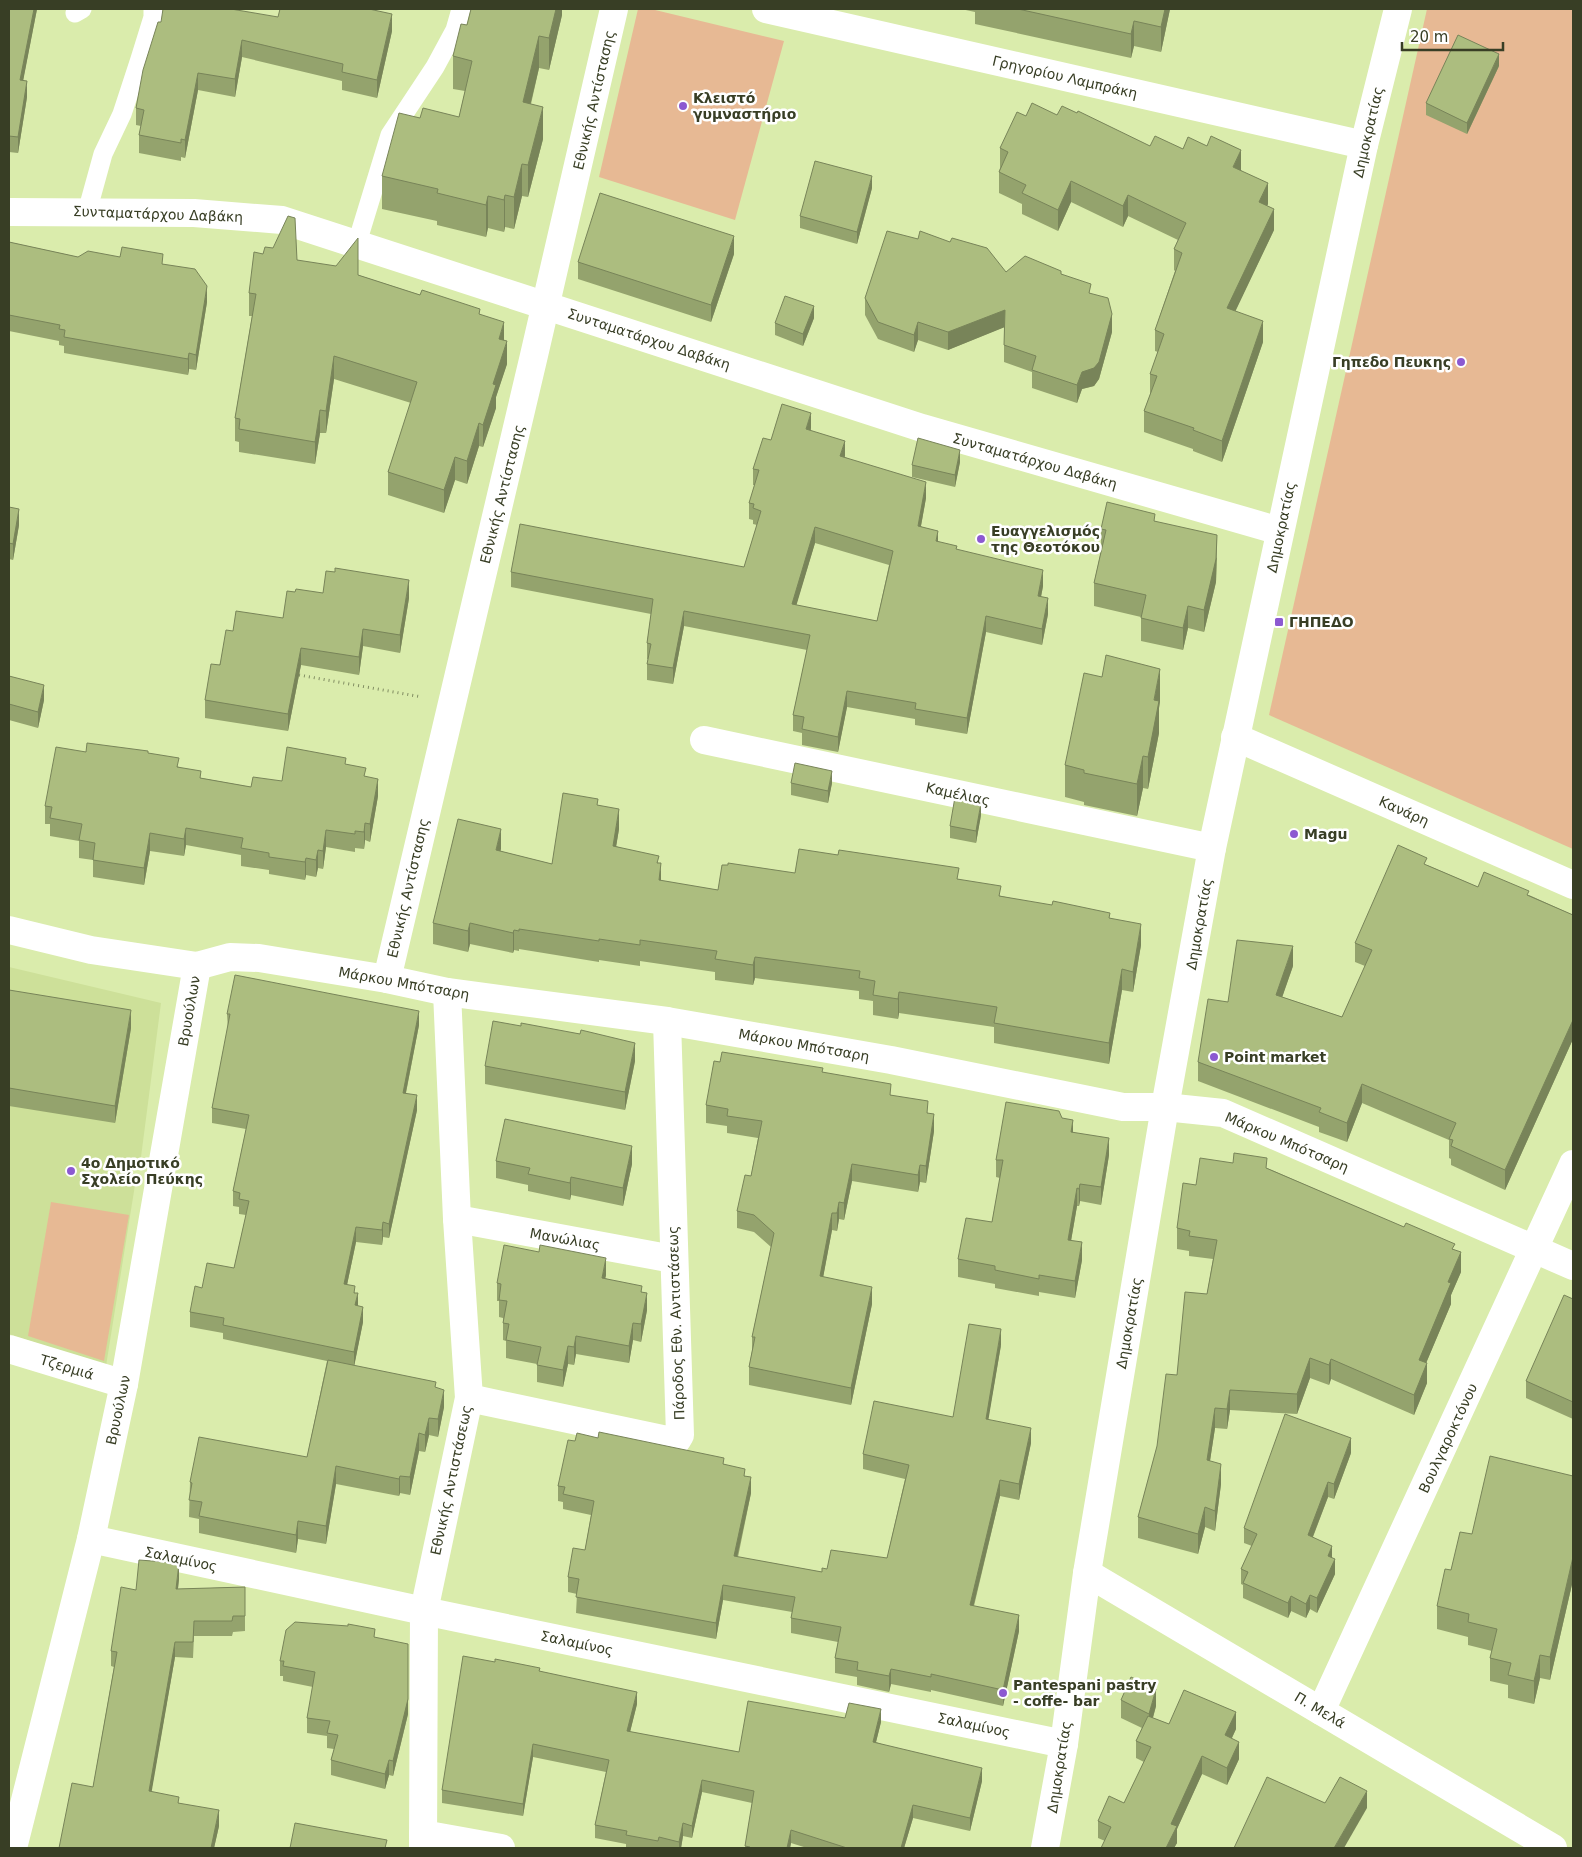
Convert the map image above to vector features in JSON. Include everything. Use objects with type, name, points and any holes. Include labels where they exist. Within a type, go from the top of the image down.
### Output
[{"type":"street","name":"Εθνικής Αντίστασης","points":[[387,979],[451,702],[548,306],[614,9]]},
{"type":"street","name":"Γρηγορίου Λαμπράκη","points":[[766,9],[1364,145]]},
{"type":"street","name":"Δημοκρατίας","points":[[1046,1848],[1064,1744],[1087,1573],[1165,1107],[1212,848],[1364,145],[1398,9]]},
{"type":"street","name":"Συνταματάρχου Δαβάκη","points":[[9,212],[194,212],[282,220],[922,428],[1280,531]]},
{"type":"street","name":"Κανάρη","points":[[1236,737],[1573,884]]},
{"type":"street","name":"Καμέλιας","points":[[704,740],[1212,848]]},
{"type":"street","name":"Μάρκου Μπότσαρη","points":[[9,930],[91,950],[197,966],[230,957],[259,958],[387,979],[448,992],[667,1022],[891,1060],[1124,1107],[1165,1107],[1224,1113],[1573,1266]]},
{"type":"street","name":"Βρυούλων","points":[[14,1831],[91,1539],[124,1384],[197,966]]},
{"type":"street","name":"Εθνικής Αντιστάσεως","points":[[423,1841],[424,1611],[469,1398],[457,1219],[448,992]]},
{"type":"street","name":"Πάροδος Εθν. Αντιστάσεως","points":[[469,1398],[667,1440],[677,1440],[680,1435],[667,1022]]},
{"type":"street","name":"Βουλγαροκτόνου","points":[[1321,1711],[1573,1164]]},
{"type":"street","name":"Μανώλιας","points":[[457,1219],[673,1259]]},
{"type":"street","name":"Τζερμιά","points":[[9,1349],[124,1384]]},
{"type":"street","name":"Σαλαμίνος","points":[[91,1539],[424,1611],[1064,1744]]},
{"type":"street","name":"Π. Μελά","points":[[1087,1573],[1553,1848]]},
{"type":"street","points":[[423,1841],[501,1848]]},
{"type":"lane","points":[[87,212],[104,154],[122,114],[143,51],[153,17],[152,9]]},
{"type":"lane","points":[[357,243],[390,136],[436,68],[455,30],[461,9]]},
{"type":"path","points":[[300,675],[451,702]]},
{"type":"shaded area","name":"Κλειστό γυμναστήριο","points":[[638,9],[651,9],[784,41],[735,220],[599,177]]},
{"type":"shaded area","name":"Γηπεδο Πευκης","points":[[1427,9],[1573,9],[1573,849],[1269,715]]},
{"type":"shaded area","name":"4o Δημοτικό Σχολείο Πεύκης","points":[[9,967],[161,1003],[141,1157],[135,1159],[131,1183],[135,1185],[106,1366],[9,1334]]},
{"type":"shaded area","points":[[51,1202],[129,1215],[104,1361],[28,1336]]},
{"type":"building","points":[[9,9],[34,9],[20,80],[27,81],[18,137],[9,136]]},
{"type":"building","points":[[163,9],[231,9],[278,17],[280,9],[369,9],[392,14],[377,80],[342,72],[343,64],[242,40],[235,79],[198,73],[185,140],[181,139],[181,143],[139,135],[144,110],[136,108],[143,70],[158,22],[161,22]]},
{"type":"building","points":[[471,9],[556,9],[549,38],[539,36],[523,102],[543,107],[528,165],[522,164],[514,197],[505,195],[504,200],[488,196],[486,205],[437,193],[438,189],[382,176],[399,113],[420,118],[423,108],[459,117],[472,61],[453,56],[461,24],[467,25]]},
{"type":"building","points":[[1018,9],[1165,9],[1161,27],[1134,21],[1131,34]]},
{"type":"building","points":[[1458,35],[1499,54],[1467,123],[1426,103]]},
{"type":"building","points":[[1032,103],[1057,115],[1062,106],[1077,113],[1078,111],[1150,146],[1155,136],[1183,149],[1188,137],[1207,146],[1211,136],[1241,150],[1233,167],[1268,183],[1259,202],[1274,209],[1227,308],[1263,321],[1222,441],[1193,430],[1194,428],[1144,411],[1157,376],[1150,374],[1164,334],[1155,330],[1182,253],[1174,249],[1186,223],[1128,195],[1123,206],[1071,181],[1058,210],[1022,193],[1026,185],[999,172],[1008,152],[1000,148],[1017,112],[1026,116]]},
{"type":"building","points":[[815,161],[872,176],[857,232],[800,216]]},
{"type":"building","points":[[600,193],[734,236],[711,305],[578,262]]},
{"type":"building","points":[[288,216],[295,218],[297,260],[336,266],[358,238],[358,275],[420,295],[422,290],[480,309],[479,314],[504,322],[499,339],[507,341],[493,384],[496,385],[483,425],[479,423],[467,461],[455,457],[444,490],[388,472],[417,382],[334,356],[326,411],[320,410],[315,442],[239,429],[240,419],[235,418],[256,294],[249,293],[254,252],[263,254],[265,247],[273,248]]},
{"type":"building","points":[[887,231],[918,239],[920,231],[950,242],[952,238],[987,248],[1006,272],[1025,256],[1061,271],[1061,274],[1091,284],[1089,293],[1108,298],[1112,314],[1099,362],[1094,368],[1082,372],[1077,385],[1032,370],[1036,356],[1004,345],[1005,310],[948,332],[918,322],[914,335],[878,322],[865,298]]},
{"type":"building","points":[[9,242],[78,257],[88,251],[120,257],[122,247],[163,254],[162,264],[195,269],[207,286],[196,355],[189,353],[188,359],[64,337],[65,330],[59,329],[60,325],[9,315]]},
{"type":"building","points":[[785,296],[814,306],[803,334],[775,323]]},
{"type":"building","points":[[782,404],[811,413],[806,429],[845,441],[840,456],[926,482],[918,526],[938,531],[936,541],[957,546],[956,549],[1043,570],[1038,596],[1048,598],[1042,629],[986,616],[967,718],[915,709],[916,703],[847,691],[838,737],[802,729],[804,717],[793,715],[810,635],[684,611],[673,668],[647,664],[651,644],[647,643],[653,599],[511,572],[520,524],[744,567],[761,511],[753,508],[754,504],[749,503],[759,470],[753,469],[763,438],[771,440]],"holes":[[[815,527],[893,551],[877,621],[792,604]]]},
{"type":"building","points":[[918,438],[960,450],[955,475],[912,465]]},
{"type":"building","points":[[1107,502],[1155,514],[1154,521],[1217,535],[1216,559],[1204,610],[1188,606],[1183,628],[1141,618],[1146,595],[1094,583],[1106,530],[1101,529]]},
{"type":"building","points":[[9,507],[19,509],[13,544],[9,543]]},
{"type":"building","points":[[335,568],[409,580],[400,635],[363,629],[359,657],[301,648],[288,714],[205,700],[211,664],[220,665],[226,630],[233,631],[236,611],[283,618],[287,591],[295,592],[296,589],[323,593],[326,571],[335,572]]},
{"type":"building","points":[[1106,655],[1160,669],[1154,700],[1159,701],[1148,757],[1143,756],[1137,784],[1084,773],[1084,770],[1065,765],[1084,673],[1102,677]]},
{"type":"building","points":[[9,676],[44,685],[38,712],[9,704]]},
{"type":"building","points":[[87,743],[148,751],[148,753],[179,758],[177,767],[201,771],[200,778],[251,787],[253,777],[282,781],[287,747],[346,758],[345,764],[366,768],[364,776],[378,779],[370,824],[365,823],[364,832],[355,831],[355,834],[326,830],[323,851],[318,850],[316,860],[306,858],[305,862],[269,857],[269,853],[241,848],[243,838],[186,828],[184,839],[150,833],[144,868],[93,860],[95,843],[79,840],[82,824],[50,818],[52,807],[45,806],[56,747],[86,752]]},
{"type":"building","points":[[795,763],[832,771],[828,791],[791,783]]},
{"type":"building","points":[[563,793],[598,799],[597,805],[619,809],[613,846],[659,856],[657,863],[661,863],[659,880],[718,890],[722,865],[728,865],[728,863],[795,873],[799,849],[838,855],[839,850],[959,868],[957,879],[1001,886],[999,896],[1052,905],[1053,901],[1110,913],[1109,918],[1141,924],[1133,972],[1122,969],[1109,1043],[994,1023],[997,1007],[899,992],[898,999],[873,995],[875,981],[859,978],[860,971],[755,957],[753,965],[715,959],[717,951],[640,940],[640,945],[519,929],[519,931],[514,930],[513,933],[470,923],[468,931],[433,923],[458,819],[501,829],[496,850],[552,864]]},
{"type":"building","points":[[955,797],[981,803],[976,831],[950,826]]},
{"type":"building","points":[[1398,845],[1427,858],[1424,864],[1478,887],[1484,872],[1529,891],[1527,895],[1573,915],[1573,1020],[1505,1170],[1451,1146],[1453,1140],[1449,1139],[1456,1123],[1362,1084],[1347,1123],[1319,1112],[1321,1108],[1198,1062],[1208,999],[1228,1002],[1237,940],[1293,946],[1276,995],[1342,1017],[1372,950],[1355,943]]},
{"type":"building","points":[[235,975],[419,1011],[403,1093],[417,1095],[389,1224],[383,1222],[382,1230],[356,1227],[344,1284],[355,1286],[354,1293],[358,1293],[355,1305],[363,1307],[354,1352],[223,1325],[224,1318],[190,1312],[195,1286],[202,1288],[207,1263],[234,1268],[249,1201],[239,1199],[240,1193],[233,1191],[249,1115],[212,1108],[230,1014],[227,1014]]},
{"type":"building","points":[[9,990],[131,1010],[115,1106],[9,1088]]},
{"type":"building","points":[[493,1021],[521,1026],[521,1023],[580,1034],[581,1030],[635,1043],[625,1092],[485,1066]]},
{"type":"building","points":[[722,1052],[823,1068],[822,1072],[891,1084],[890,1095],[928,1101],[927,1113],[934,1114],[926,1166],[920,1165],[918,1175],[852,1164],[844,1203],[839,1202],[837,1213],[832,1213],[820,1276],[872,1287],[851,1388],[749,1367],[755,1337],[752,1337],[774,1233],[754,1215],[737,1211],[745,1175],[751,1176],[762,1121],[727,1116],[728,1109],[706,1105],[714,1061],[720,1062]]},
{"type":"building","points":[[1006,1102],[1059,1111],[1062,1118],[1073,1120],[1071,1132],[1109,1138],[1101,1187],[1080,1184],[1079,1189],[1077,1188],[1068,1240],[1082,1242],[1075,1281],[1039,1275],[1039,1279],[995,1270],[995,1266],[958,1259],[966,1218],[992,1222],[1003,1160],[996,1160]]},
{"type":"building","points":[[505,1119],[632,1146],[623,1188],[571,1177],[570,1183],[528,1174],[530,1168],[496,1161]]},
{"type":"building","points":[[1234,1153],[1267,1158],[1266,1168],[1404,1227],[1406,1223],[1455,1244],[1452,1249],[1461,1252],[1448,1282],[1451,1283],[1419,1360],[1427,1363],[1414,1395],[1331,1359],[1329,1365],[1310,1358],[1297,1394],[1230,1390],[1227,1409],[1215,1408],[1207,1460],[1221,1464],[1215,1511],[1205,1507],[1198,1534],[1138,1517],[1157,1446],[1166,1374],[1177,1375],[1185,1292],[1207,1294],[1217,1240],[1189,1236],[1190,1231],[1177,1228],[1183,1183],[1196,1185],[1200,1158],[1233,1163]]},
{"type":"building","points":[[504,1245],[539,1252],[540,1245],[606,1258],[602,1278],[642,1286],[641,1292],[647,1293],[641,1324],[633,1323],[629,1346],[576,1336],[574,1347],[568,1346],[563,1370],[537,1365],[541,1347],[506,1340],[509,1324],[503,1323],[507,1301],[499,1300],[501,1284],[497,1283]]},
{"type":"building","points":[[1564,1295],[1573,1299],[1573,1402],[1526,1381]]},
{"type":"building","points":[[969,1324],[1001,1329],[986,1419],[1031,1428],[1019,1484],[1000,1480],[970,1605],[1019,1615],[1003,1690],[931,1674],[931,1677],[891,1669],[889,1676],[857,1670],[858,1662],[835,1658],[841,1627],[791,1618],[795,1597],[723,1585],[716,1623],[576,1597],[579,1579],[568,1577],[573,1548],[585,1550],[594,1501],[563,1494],[565,1487],[558,1486],[568,1440],[575,1441],[577,1433],[598,1438],[599,1432],[724,1458],[723,1464],[745,1469],[744,1476],[751,1477],[734,1556],[822,1572],[822,1568],[827,1569],[831,1550],[887,1558],[909,1465],[863,1454],[874,1401],[953,1417]]},
{"type":"building","points":[[328,1360],[436,1382],[435,1387],[444,1390],[438,1419],[429,1418],[425,1435],[419,1433],[410,1477],[400,1476],[399,1479],[336,1466],[326,1526],[298,1521],[296,1535],[199,1516],[202,1502],[189,1500],[192,1483],[190,1482],[199,1437],[307,1457]]},
{"type":"building","points":[[1285,1414],[1351,1438],[1334,1484],[1328,1482],[1308,1535],[1332,1546],[1328,1556],[1335,1559],[1317,1598],[1310,1595],[1306,1604],[1291,1596],[1288,1603],[1243,1583],[1248,1572],[1241,1569],[1257,1534],[1244,1528]]},
{"type":"building","points":[[1490,1456],[1573,1476],[1573,1557],[1550,1657],[1540,1655],[1534,1681],[1508,1675],[1511,1663],[1490,1658],[1497,1629],[1468,1622],[1469,1614],[1437,1606],[1445,1569],[1451,1570],[1460,1532],[1472,1534]]},
{"type":"building","points":[[139,1560],[179,1563],[176,1589],[245,1587],[245,1616],[233,1616],[232,1621],[194,1621],[193,1642],[175,1642],[149,1791],[179,1797],[178,1803],[219,1810],[211,1848],[59,1848],[72,1783],[93,1787],[117,1652],[111,1651],[121,1587],[136,1590]]},
{"type":"building","points":[[295,1622],[348,1626],[348,1624],[375,1629],[374,1637],[408,1644],[408,1699],[393,1761],[389,1760],[385,1774],[331,1760],[338,1735],[327,1733],[330,1721],[307,1718],[315,1672],[283,1666],[284,1661],[280,1661],[286,1630]]},
{"type":"building","points":[[463,1656],[495,1662],[495,1659],[540,1668],[539,1671],[637,1692],[627,1731],[739,1752],[748,1701],[845,1718],[849,1703],[881,1709],[873,1742],[982,1768],[970,1818],[913,1805],[901,1848],[847,1848],[791,1830],[787,1848],[750,1848],[745,1846],[754,1791],[702,1780],[692,1826],[683,1823],[679,1842],[659,1837],[658,1841],[626,1835],[627,1831],[595,1825],[609,1760],[533,1744],[523,1804],[442,1790]]},
{"type":"building","points":[[1131,1677],[1156,1689],[1149,1714],[1121,1700]]},
{"type":"building","points":[[1184,1690],[1236,1712],[1225,1735],[1239,1742],[1227,1768],[1202,1756],[1171,1824],[1177,1826],[1166,1848],[1101,1848],[1111,1827],[1098,1821],[1109,1796],[1124,1803],[1151,1747],[1136,1741],[1148,1716],[1169,1724]]},
{"type":"building","points":[[1267,1777],[1325,1803],[1340,1777],[1367,1791],[1334,1848],[1234,1848]]},
{"type":"building","points":[[295,1823],[387,1840],[385,1848],[290,1848]]},
{"type":"place","name":"Κλειστό γυμναστήριο","points":[[683,106]]},
{"type":"place","name":"Γηπεδο Πευκης","points":[[1461,362]]},
{"type":"place","name":"Ευαγγελισμός της Θεοτόκου","points":[[981,539]]},
{"type":"place","name":"ΓΗΠΕΔΟ","points":[[1279,622]]},
{"type":"place","name":"Magu","points":[[1294,834]]},
{"type":"place","name":"Point market","points":[[1214,1057]]},
{"type":"place","name":"4o Δημοτικό Σχολείο Πεύκης","points":[[71,1171]]},
{"type":"place","name":"Pantespani pastry - coffe- bar","points":[[1003,1693]]}]
